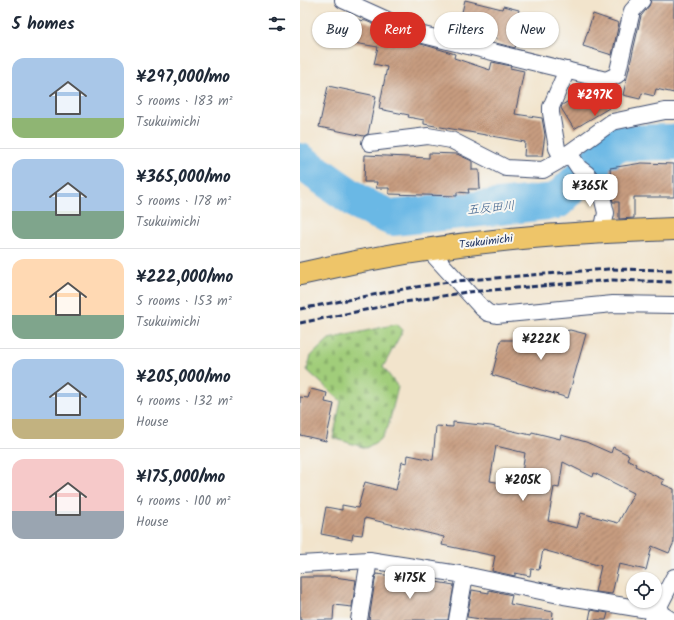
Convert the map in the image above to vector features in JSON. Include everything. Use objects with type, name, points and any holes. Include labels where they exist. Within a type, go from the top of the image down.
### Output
[{"type":"main road","name":"Tsukuimichi","points":[[300,274],[369,259],[476,243],[604,232],[674,229]]},
{"type":"street","points":[[343,0],[385,19],[407,31],[606,80],[617,75],[632,11],[642,0]]},
{"type":"street","points":[[566,70],[551,107],[557,148],[583,171],[601,192],[606,213],[603,227],[604,232]]},
{"type":"street","points":[[370,143],[428,136],[451,140],[506,168],[543,170],[566,156],[612,122],[674,110]]},
{"type":"street","points":[[428,250],[488,313],[497,315],[612,304],[674,305]]},
{"type":"street","points":[[300,564],[370,560],[464,575],[564,596],[642,609],[654,615],[671,620]]},
{"type":"street","points":[[359,620],[370,560]]},
{"type":"street","points":[[457,620],[464,575]]},
{"type":"street","points":[[654,615],[674,577]]},
{"type":"green space","points":[[397,324],[403,330],[383,367],[398,387],[388,427],[381,439],[366,448],[333,438],[341,401],[307,370],[311,356],[329,339]]},
{"type":"building","points":[[465,0],[502,9],[503,6],[519,10],[518,12],[506,12],[506,46],[498,44],[498,12],[462,12]]},
{"type":"building","points":[[651,0],[674,0],[674,93],[656,89],[654,96],[642,93],[640,99],[623,95],[641,16],[649,6]]},
{"type":"building","points":[[593,14],[619,23],[612,55],[583,46]]},
{"type":"building","points":[[362,20],[370,23],[370,46],[362,44]]},
{"type":"building","points":[[426,45],[455,54],[454,58],[490,70],[492,62],[511,66],[510,68],[524,71],[515,114],[542,118],[545,135],[542,156],[524,156],[525,142],[424,124],[424,120],[408,117],[409,115],[379,109],[387,67],[374,64],[378,48],[426,48]]},
{"type":"building","points":[[328,86],[376,96],[368,134],[364,136],[319,127]]},
{"type":"building","points":[[590,86],[597,88],[609,108],[574,129],[561,108],[562,105],[577,96],[576,94]]},
{"type":"building","points":[[429,153],[457,154],[472,161],[472,170],[479,170],[480,189],[468,189],[469,193],[457,192],[457,196],[389,194],[389,188],[376,188],[377,182],[364,182],[365,155],[429,158]]},
{"type":"building","points":[[642,163],[674,164],[674,197],[634,197],[634,218],[619,219],[619,202],[613,202],[611,194],[610,168]]},
{"type":"building","points":[[570,330],[586,334],[568,398],[492,375],[501,340],[544,336]]},
{"type":"building","points":[[311,389],[327,393],[325,402],[334,404],[326,441],[300,435],[300,397],[308,398]]},
{"type":"building","points":[[453,422],[491,426],[531,435],[532,432],[560,439],[561,435],[586,442],[611,453],[613,447],[629,455],[627,459],[636,464],[635,466],[664,480],[662,484],[674,489],[674,542],[669,553],[652,546],[646,570],[619,564],[612,594],[595,592],[601,566],[543,550],[539,570],[531,569],[530,576],[515,573],[515,576],[492,571],[495,556],[442,545],[444,537],[365,518],[362,535],[353,534],[352,540],[321,534],[326,507],[342,510],[342,505],[358,508],[365,482],[396,490],[402,462],[407,463],[408,455],[433,460],[436,426],[453,427]],"holes":[[[496,446],[525,453],[520,486],[490,481]],[[563,462],[593,477],[594,473],[634,493],[618,523],[581,513],[577,528],[548,521],[554,487],[559,488]]]},
{"type":"building","points":[[376,574],[395,576],[395,578],[430,584],[430,581],[454,585],[448,620],[369,620]]},
{"type":"building","points":[[300,577],[334,577],[356,580],[352,607],[334,605],[333,620],[300,620]]},
{"type":"building","points":[[472,590],[489,593],[489,590],[512,595],[510,604],[553,612],[552,620],[487,620],[467,617]]},
{"type":"building","points":[[591,610],[608,613],[606,620],[589,620]]},
{"type":"waterway","name":"五反田川","points":[[300,161],[364,206],[392,218],[557,201],[616,143],[674,142]]},
{"type":"railway","points":[[300,309],[409,288],[456,281],[608,269],[674,270]]},
{"type":"railway","points":[[300,323],[405,302],[467,292],[613,280],[674,282]]}]
